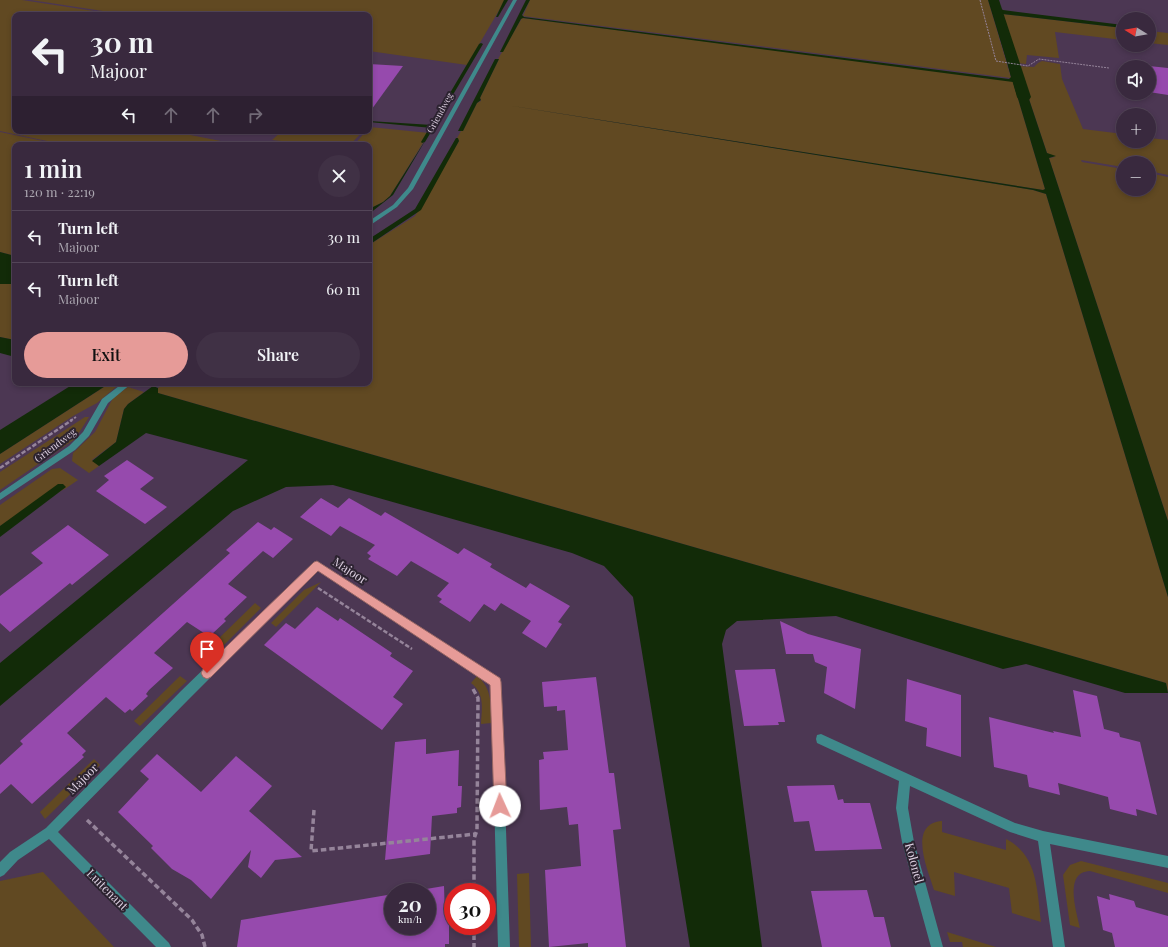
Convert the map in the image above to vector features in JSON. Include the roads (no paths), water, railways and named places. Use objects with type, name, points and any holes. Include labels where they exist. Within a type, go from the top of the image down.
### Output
[{"type":"street","name":"Griendweg","points":[[372,222],[395,206],[410,189],[514,0]]},
{"type":"street","name":"Griendweg","points":[[0,497],[72,448],[86,434],[105,401],[124,386]]},
{"type":"street","name":"Majoor","points":[[0,871],[14,856],[50,832],[185,695],[317,565],[496,682],[504,947]]},
{"type":"street","points":[[821,739],[1014,828],[1044,837],[1168,862]]},
{"type":"street","name":"Kolonel","points":[[905,777],[902,808],[908,842],[937,947]]},
{"type":"street","name":"Luitenant","points":[[50,832],[165,947]]},
{"type":"street","points":[[1044,837],[1058,947]]},
{"type":"waterway","points":[[497,16],[506,0]]},
{"type":"waterway","points":[[994,0],[1024,97]]},
{"type":"waterway","points":[[423,142],[481,44]]}]
